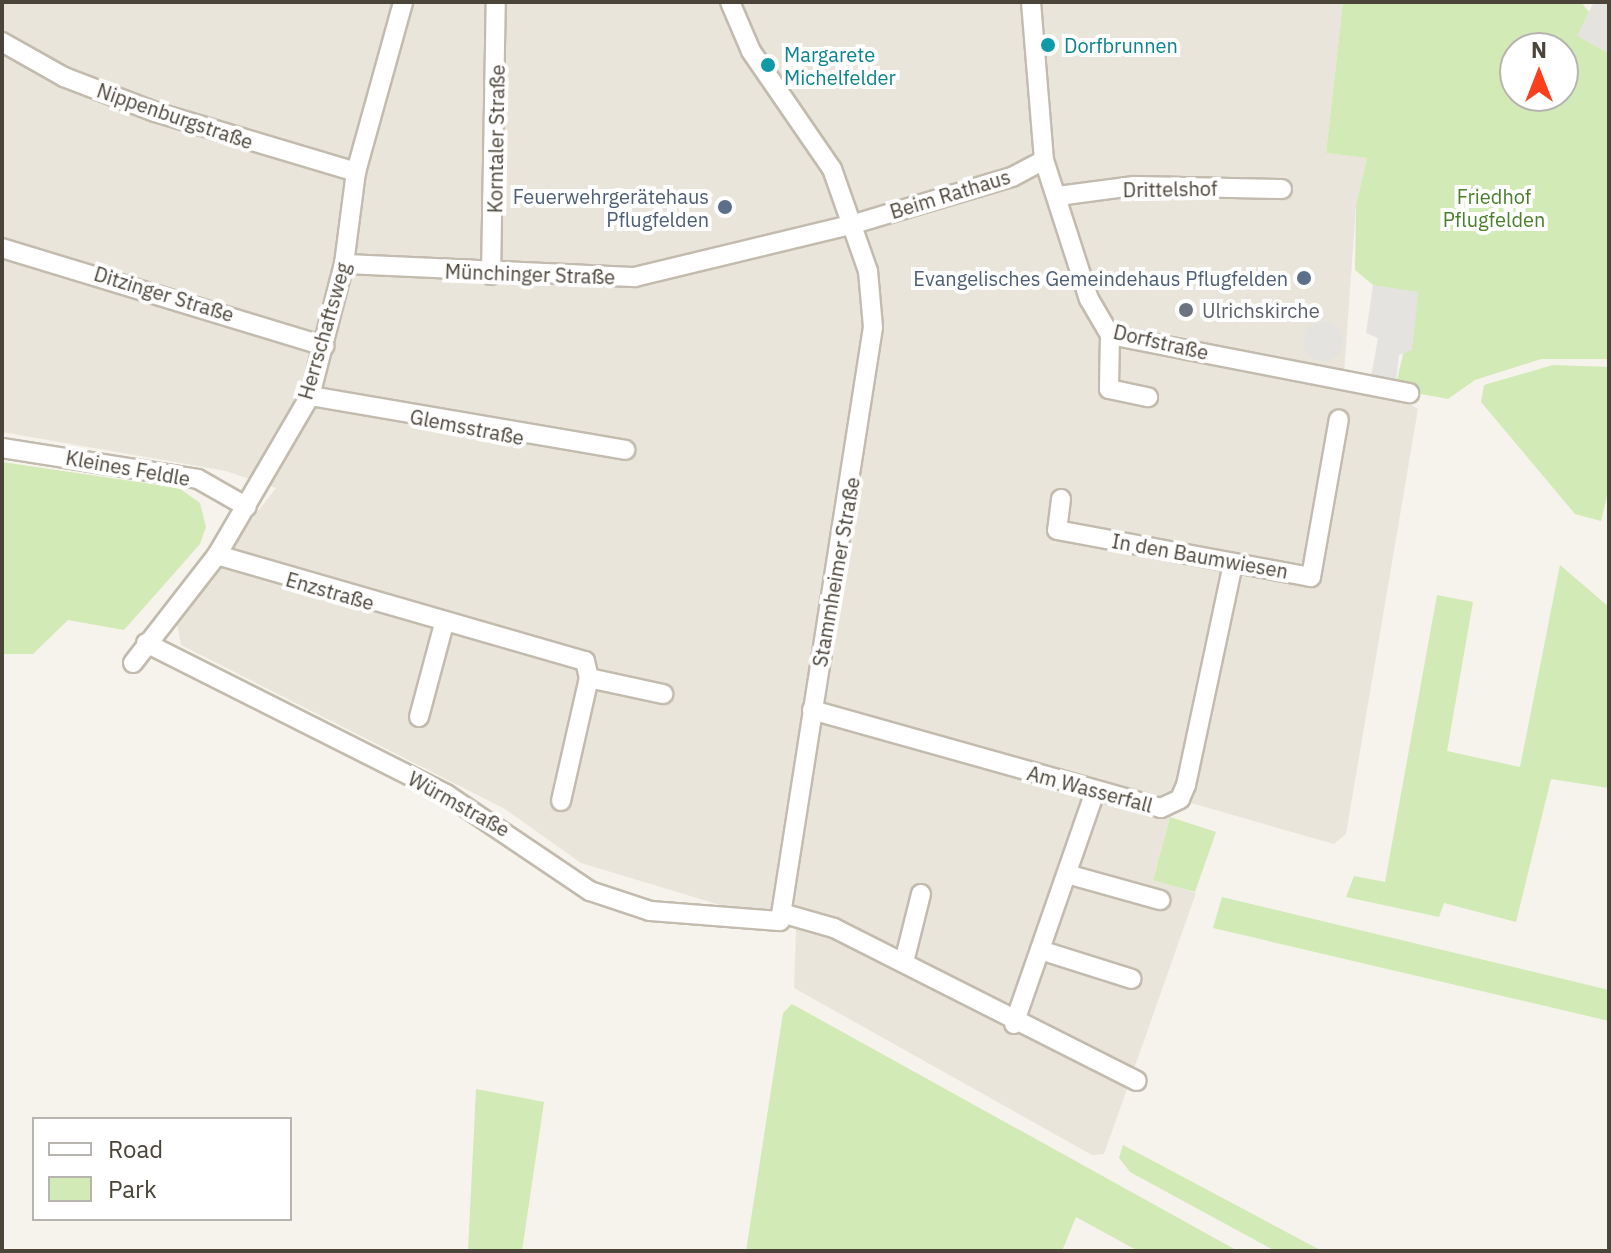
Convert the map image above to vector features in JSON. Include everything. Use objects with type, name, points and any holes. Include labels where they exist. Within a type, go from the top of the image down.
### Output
[{"type":"street","name":"Herrschaftsweg","points":[[133,663],[217,555],[310,396],[344,264],[356,172],[403,2]]},
{"type":"street","name":"Korntaler Straße","points":[[491,275],[496,2]]},
{"type":"street","name":"Stammheimer Straße","points":[[730,2],[751,51],[832,169],[854,224],[873,327],[782,917]]},
{"type":"street","name":"Dorfstraße","points":[[1031,2],[1044,160],[1089,299],[1110,335],[1409,393]]},
{"type":"street","name":"Nippenburgstraße","points":[[2,42],[64,77],[155,112],[356,172]]},
{"type":"street","name":"Beim Rathaus","points":[[854,224],[1012,177],[1044,160]]},
{"type":"street","name":"Drittelshof","points":[[1058,196],[1134,186],[1282,189]]},
{"type":"street","name":"Münchinger Straße","points":[[344,264],[491,275],[635,277],[854,224]]},
{"type":"street","name":"Ditzinger Straße","points":[[2,248],[324,346]]},
{"type":"street","points":[[1110,335],[1109,389],[1148,397]]},
{"type":"street","name":"Glemsstraße","points":[[310,396],[625,450]]},
{"type":"street","name":"In den Baumwiesen","points":[[1061,499],[1057,530],[1311,577],[1339,419]]},
{"type":"street","name":"Kleines Feldle","points":[[2,448],[198,479],[247,507]]},
{"type":"street","name":"Enzstraße","points":[[217,555],[444,624],[585,661],[589,678],[663,694]]},
{"type":"street","name":"Am Wasserfall","points":[[812,710],[1095,792],[1161,808],[1180,799],[1233,563]]},
{"type":"street","points":[[419,717],[444,624]]},
{"type":"street","name":"Würmstraße","points":[[146,643],[446,794],[590,891],[650,911],[782,917],[904,962],[1014,1024],[1137,1081]]},
{"type":"street","points":[[561,801],[589,678]]},
{"type":"street","points":[[1014,1024],[1095,792]]},
{"type":"street","points":[[1067,874],[1160,900]]},
{"type":"street","points":[[904,962],[921,894]]},
{"type":"street","points":[[1040,950],[1132,979]]},
{"type":"shaded area","points":[[2,2],[1343,2],[1326,153],[1367,158],[1356,205],[1343,388],[1401,398],[1418,409],[1346,834],[1334,844],[1191,803],[1170,817],[1153,879],[1196,893],[1104,1154],[1092,1155],[794,988],[796,928],[581,863],[505,809],[181,645],[177,623],[186,604],[276,488],[226,471],[2,432]]},
{"type":"shaded area","points":[[1594,2],[1609,2],[1609,53],[1579,37]]},
{"type":"shaded area","points":[[1373,285],[1418,292],[1412,350],[1399,355],[1395,389],[1370,382],[1378,338],[1366,333]]},
{"type":"shaded area","points":[[1323,321],[1337,327],[1343,341],[1337,355],[1323,361],[1309,355],[1303,341],[1309,327]]},
{"type":"green space","name":"Friedhof Pflugfelden","points":[[1343,2],[1581,2],[1589,12],[1579,34],[1499,32],[1499,112],[1579,112],[1579,37],[1609,53],[1609,359],[1541,359],[1475,380],[1448,399],[1395,389],[1417,293],[1373,285],[1355,270],[1356,205],[1367,158],[1326,153]]},
{"type":"green space","points":[[1553,365],[1609,367],[1609,488],[1601,521],[1575,514],[1481,402],[1484,385]]},
{"type":"green space","points":[[2,462],[179,488],[200,503],[206,527],[200,544],[124,630],[68,620],[33,654],[2,654]]},
{"type":"green space","points":[[1560,565],[1609,607],[1609,788],[1551,779],[1516,922],[1444,903],[1439,917],[1346,897],[1354,876],[1385,882],[1437,595],[1473,602],[1447,751],[1520,767]]},
{"type":"green space","points":[[1170,817],[1216,832],[1195,892],[1153,880]]},
{"type":"green space","points":[[1222,897],[1609,990],[1609,1021],[1213,928]]},
{"type":"green space","points":[[792,1004],[1238,1251],[1138,1251],[1076,1217],[1062,1251],[746,1251],[783,1013]]},
{"type":"green space","points":[[476,1089],[544,1102],[522,1251],[468,1251]]},
{"type":"green space","points":[[1123,1145],[1322,1251],[1275,1251],[1130,1172],[1119,1158]]},
{"type":"place","name":"Dorfbrunnen","points":[[1048,45]]},
{"type":"place","name":"Margarete Michelfelder","points":[[768,65]]},
{"type":"place","name":"Feuerwehrgerätehaus Pflugfelden","points":[[725,207]]},
{"type":"place","name":"Evangelisches Gemeindehaus Pflugfelden","points":[[1304,278]]},
{"type":"place","name":"Ulrichskirche","points":[[1186,310]]}]
